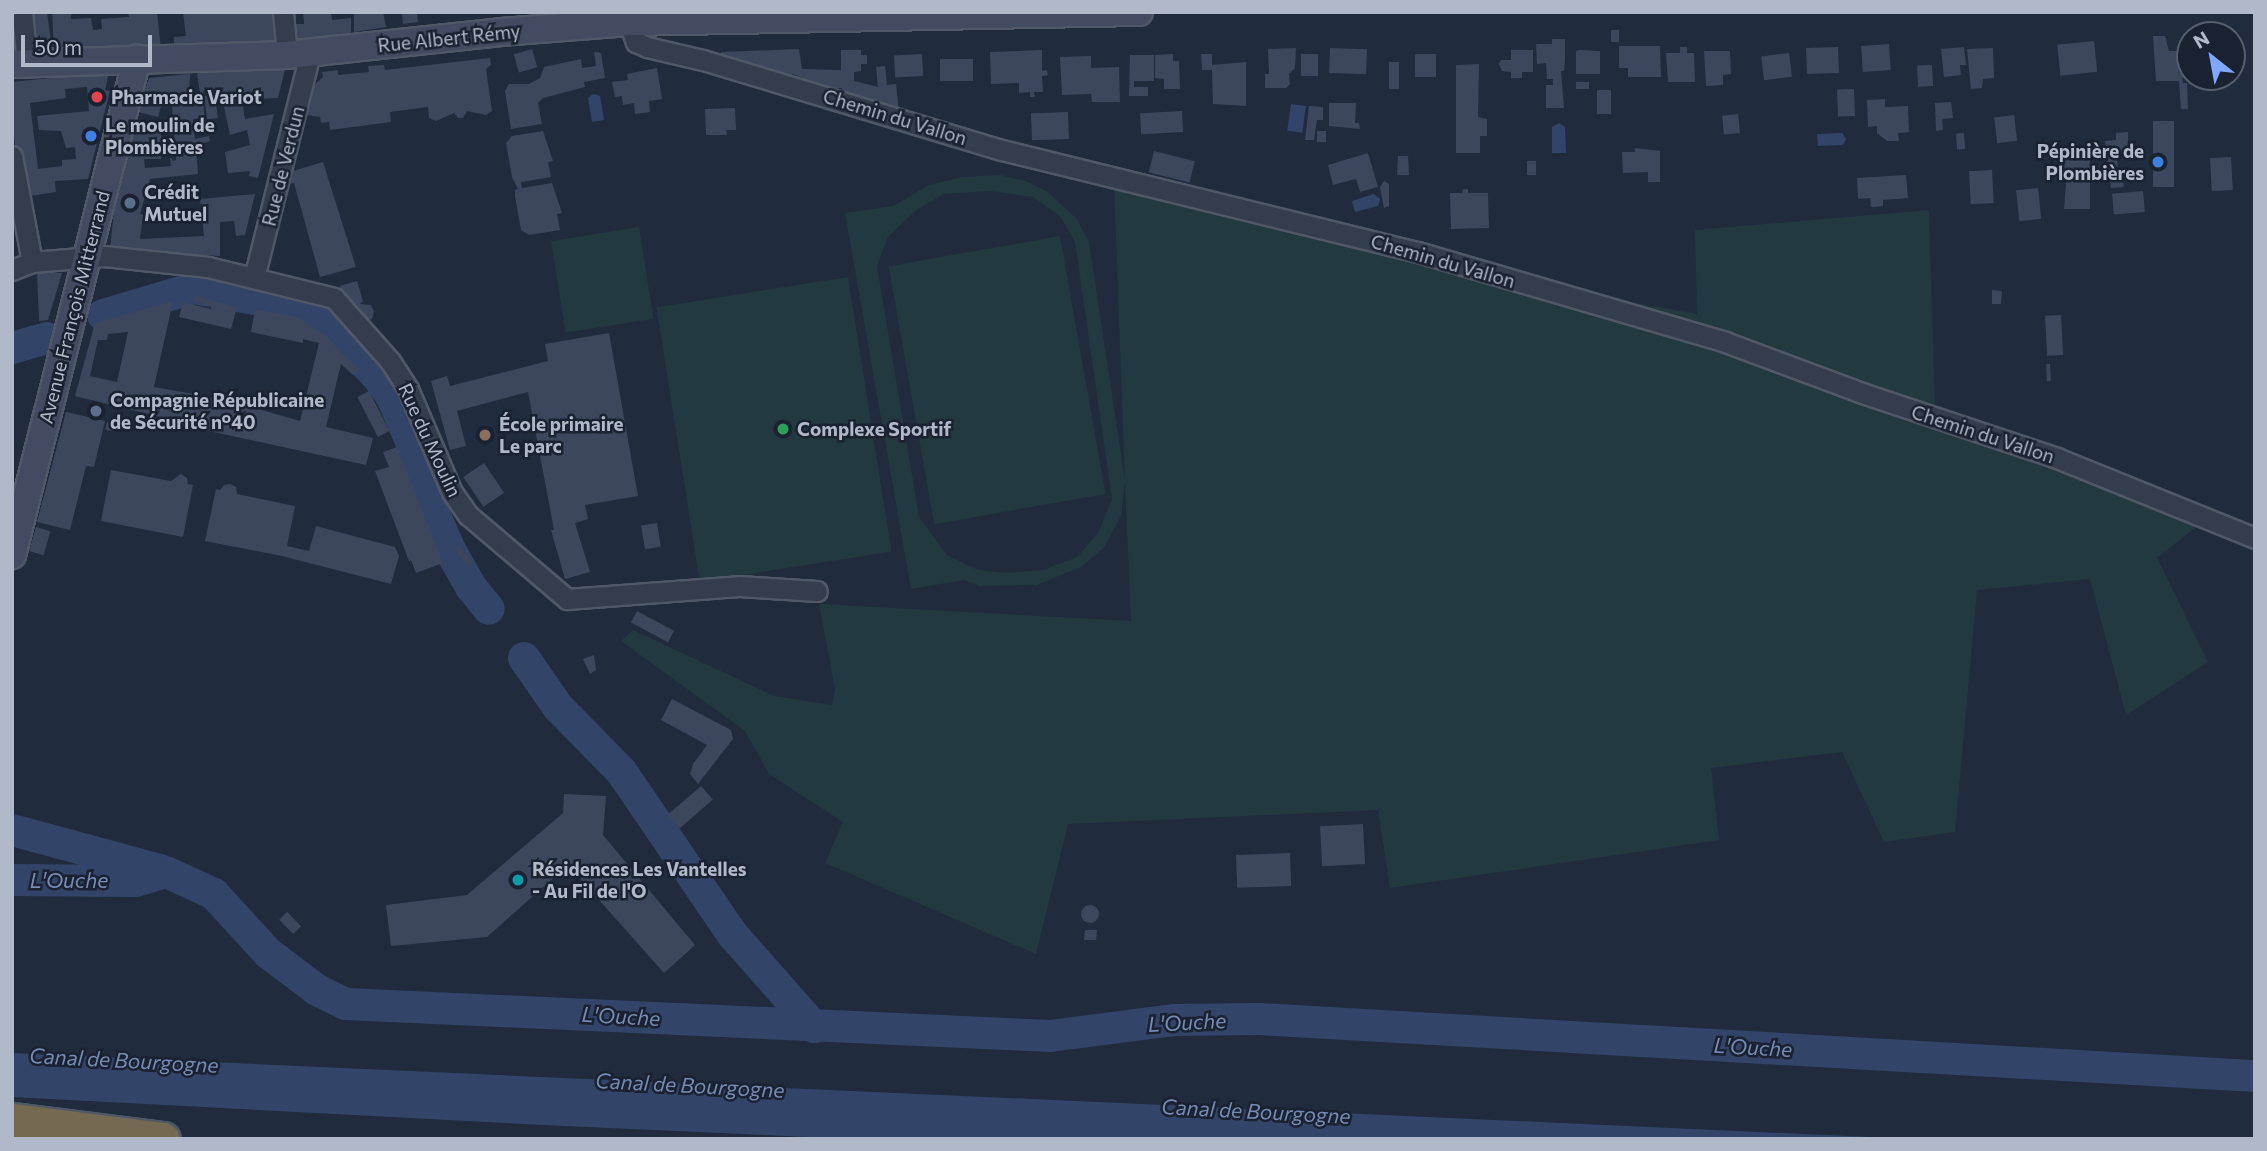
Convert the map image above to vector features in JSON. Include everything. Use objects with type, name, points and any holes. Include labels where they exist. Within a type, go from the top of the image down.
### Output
[{"type":"highway","points":[[12,1120],[163,1139]]},
{"type":"main road","name":"Rue Albert Rémy","points":[[20,63],[298,54],[500,32],[629,22],[1139,12]]},
{"type":"main road","name":"Avenue François Mitterrand","points":[[12,555],[136,59]]},
{"type":"street","points":[[20,63],[22,12]]},
{"type":"street","name":"Rue de Verdun","points":[[254,278],[298,54],[283,12]]},
{"type":"street","name":"Chemin du Vallon","points":[[629,22],[636,42],[648,47],[704,60],[1002,150],[1418,252],[1725,342],[1862,394],[2057,458],[2255,538]]},
{"type":"street","points":[[12,156],[32,262]]},
{"type":"street","name":"Rue du Moulin","points":[[12,270],[32,262],[88,256],[208,267],[334,298],[390,361],[408,389],[452,492],[468,515],[567,599],[725,586],[817,591]]},
{"type":"green space","points":[[1000,175],[1026,181],[1048,192],[1077,219],[1089,242],[1125,481],[1114,185],[1538,286],[1697,314],[1695,230],[1929,210],[1935,408],[2205,520],[2157,558],[2208,662],[2126,715],[2090,579],[1977,590],[1955,832],[1884,842],[1842,752],[1711,768],[1719,840],[1390,888],[1378,810],[1068,824],[1036,954],[825,863],[843,822],[769,774],[745,731],[621,641],[633,630],[774,696],[832,705],[835,689],[819,604],[1131,621],[1125,482],[1121,516],[1104,548],[1081,567],[1037,585],[979,586],[964,580],[911,589],[845,213],[893,206],[929,185],[962,177]],"holes":[[[990,191],[1033,197],[1060,216],[1075,242],[1112,499],[1098,533],[1077,557],[1043,570],[1006,573],[978,570],[947,555],[919,517],[877,266],[888,237],[915,211],[944,194]]]},
{"type":"green space","points":[[639,227],[654,319],[566,333],[551,241]]},
{"type":"green space","points":[[1060,236],[1105,494],[934,524],[889,266]]},
{"type":"green space","points":[[848,277],[891,552],[700,582],[656,307]]},
{"type":"water","points":[[593,94],[600,96],[604,120],[592,122],[588,98]]},
{"type":"water","points":[[1291,104],[1306,106],[1302,133],[1287,131]]},
{"type":"water","points":[[1559,123],[1565,127],[1566,153],[1552,153],[1552,127]]},
{"type":"water","points":[[1842,133],[1846,139],[1843,145],[1818,146],[1817,134]]},
{"type":"water","points":[[1374,194],[1380,199],[1378,206],[1355,212],[1352,201]]},
{"type":"water","name":"Canal de Bourgogne","points":[[12,1053],[1915,1139],[852,1139],[12,1097]]},
{"type":"building","points":[[24,12],[47,12],[52,49],[30,49]]},
{"type":"building","points":[[52,12],[71,12],[71,19],[91,18],[93,30],[102,29],[101,19],[129,17],[128,12],[157,12],[161,49],[54,49]]},
{"type":"building","points":[[183,12],[276,12],[278,43],[174,48],[174,37],[186,36]]},
{"type":"building","points":[[303,12],[331,12],[332,20],[351,18],[351,33],[290,42],[291,24],[304,24]]},
{"type":"building","points":[[354,12],[383,12],[386,27],[354,32]]},
{"type":"building","points":[[402,12],[417,12],[418,22],[403,24]]},
{"type":"building","points":[[1611,30],[1619,30],[1619,42],[1611,42]]},
{"type":"building","points":[[2153,36],[2165,36],[2169,51],[2176,51],[2176,81],[2156,81]]},
{"type":"building","points":[[1552,39],[1565,39],[1564,71],[1561,71],[1564,108],[1546,108],[1546,85],[1553,85],[1553,79],[1547,79],[1546,63],[1537,64],[1536,44],[1552,44]]},
{"type":"building","points":[[2094,41],[2097,72],[2060,76],[2057,45]]},
{"type":"building","points":[[1889,44],[1891,70],[1863,72],[1861,46]]},
{"type":"building","points":[[1619,46],[1660,46],[1661,77],[1628,77],[1628,68],[1619,68]]},
{"type":"building","points":[[1680,47],[1687,47],[1687,53],[1694,53],[1695,82],[1668,82],[1666,53],[1680,53]]},
{"type":"building","points":[[1838,47],[1839,73],[1807,74],[1806,48]]},
{"type":"building","points":[[1964,47],[1966,65],[1960,65],[1961,75],[1944,77],[1941,49]]},
{"type":"building","points":[[1296,48],[1295,68],[1289,74],[1290,84],[1286,88],[1265,88],[1265,74],[1269,74],[1268,49]]},
{"type":"building","points":[[1330,48],[1367,49],[1366,74],[1329,73]]},
{"type":"building","points":[[1993,48],[1994,78],[1983,79],[1982,88],[1971,89],[1967,49]]},
{"type":"building","points":[[532,49],[537,67],[519,73],[514,54]]},
{"type":"building","points":[[799,49],[802,69],[841,70],[841,50],[861,50],[861,55],[867,55],[867,64],[861,64],[861,71],[854,72],[854,81],[878,87],[876,67],[885,66],[887,85],[896,84],[899,112],[843,97],[842,88],[812,88],[804,83],[803,78],[792,74],[792,79],[721,59],[721,52]]},
{"type":"building","points":[[1042,50],[1042,71],[1047,70],[1048,75],[1042,76],[1043,92],[1034,92],[1035,97],[1030,97],[1030,92],[1019,93],[1019,83],[991,84],[990,52]]},
{"type":"building","points":[[1511,50],[1533,50],[1533,72],[1522,72],[1522,78],[1511,78],[1511,72],[1502,71],[1499,64],[1501,60],[1511,60]]},
{"type":"building","points":[[1576,51],[1600,51],[1600,74],[1576,74]]},
{"type":"building","points":[[1704,51],[1730,51],[1731,74],[1723,75],[1723,85],[1706,86]]},
{"type":"building","points":[[594,52],[601,53],[605,78],[584,82],[585,87],[543,98],[538,103],[542,124],[511,129],[505,91],[509,84],[529,84],[540,78],[544,67],[581,59],[582,68],[596,66]]},
{"type":"building","points":[[1789,53],[1792,77],[1764,80],[1761,56]]},
{"type":"building","points":[[922,54],[923,76],[895,77],[894,55]]},
{"type":"building","points":[[1173,54],[1173,61],[1179,61],[1180,89],[1164,89],[1164,79],[1155,78],[1155,55]]},
{"type":"building","points":[[1201,54],[1212,54],[1212,65],[1246,62],[1246,106],[1213,104],[1212,70],[1202,70]]},
{"type":"building","points":[[1301,54],[1318,54],[1318,76],[1301,76]]},
{"type":"building","points":[[1415,54],[1436,54],[1436,77],[1415,77]]},
{"type":"building","points":[[1130,55],[1154,55],[1154,81],[1134,81],[1134,87],[1148,87],[1148,96],[1129,96]]},
{"type":"building","points":[[1091,56],[1091,68],[1119,67],[1120,102],[1092,102],[1091,94],[1062,95],[1060,57]]},
{"type":"building","points":[[490,58],[491,65],[486,69],[492,111],[486,115],[467,111],[463,118],[458,118],[454,113],[436,121],[429,118],[428,107],[390,112],[391,122],[330,130],[329,122],[321,123],[320,117],[307,115],[313,86],[323,77],[322,72],[338,70],[338,75],[369,72],[368,66],[384,65],[385,70]]},
{"type":"building","points":[[940,59],[973,59],[973,81],[940,81]]},
{"type":"building","points":[[1389,62],[1399,62],[1399,89],[1389,89]]},
{"type":"building","points":[[1479,64],[1478,117],[1487,119],[1487,136],[1480,136],[1480,153],[1456,153],[1456,65]]},
{"type":"building","points":[[1932,65],[1933,86],[1918,87],[1917,66]]},
{"type":"building","points":[[657,68],[662,99],[649,101],[650,112],[635,114],[634,103],[623,105],[622,96],[615,97],[612,82],[628,80],[627,74]]},
{"type":"building","points":[[285,69],[278,98],[242,100],[245,119],[274,114],[258,178],[249,176],[250,171],[228,173],[225,152],[250,145],[247,130],[230,135],[223,102],[216,104],[218,118],[207,119],[204,96],[218,94],[217,89],[204,90],[202,96],[205,118],[193,119],[193,123],[195,139],[209,136],[210,141],[196,146],[198,174],[150,179],[140,214],[143,215],[140,239],[204,236],[200,199],[255,194],[245,235],[236,236],[234,221],[220,222],[220,256],[110,250],[114,211],[136,120],[161,126],[161,159],[144,159],[145,168],[171,166],[170,156],[173,161],[176,160],[172,104],[181,103],[181,94],[164,95],[158,117],[138,112],[149,78],[190,74],[189,94],[200,93],[197,73]]},
{"type":"building","points":[[109,72],[105,90],[110,91],[88,179],[55,181],[56,192],[23,197],[13,132],[12,82]],"holes":[[[87,87],[89,111],[37,116],[39,130],[61,131],[66,148],[75,147],[76,159],[62,160],[62,166],[38,169],[30,103],[66,98],[65,89]]]},
{"type":"building","points":[[1576,82],[1589,82],[1589,89],[1576,89]]},
{"type":"building","points":[[1854,89],[1855,116],[1838,117],[1837,90]]},
{"type":"building","points":[[1597,90],[1611,90],[1611,114],[1597,114]]},
{"type":"building","points":[[2180,91],[2187,91],[2188,109],[2181,109]]},
{"type":"building","points":[[1885,99],[1885,107],[1908,106],[1909,132],[1898,133],[1899,141],[1887,141],[1877,133],[1877,126],[1868,127],[1867,100]]},
{"type":"building","points":[[1951,102],[1953,118],[1942,119],[1943,130],[1936,131],[1935,103]]},
{"type":"building","points":[[1329,103],[1356,103],[1355,123],[1359,123],[1360,129],[1329,126]]},
{"type":"building","points":[[1309,106],[1323,107],[1323,120],[1317,120],[1314,140],[1305,140]]},
{"type":"building","points":[[735,108],[736,130],[726,130],[727,135],[706,135],[705,109]]},
{"type":"building","points":[[1182,111],[1183,132],[1141,134],[1140,113]]},
{"type":"building","points":[[1068,112],[1069,139],[1032,140],[1031,113]]},
{"type":"building","points":[[1738,114],[1740,133],[1724,135],[1722,116]]},
{"type":"building","points":[[2014,115],[2017,141],[1997,143],[1994,117]]},
{"type":"building","points":[[2153,121],[2174,121],[2174,187],[2153,187]]},
{"type":"building","points":[[543,131],[553,161],[548,162],[551,177],[521,182],[522,188],[552,183],[562,213],[557,214],[560,230],[529,235],[521,230],[515,196],[515,190],[518,189],[512,177],[506,143],[512,136]]},
{"type":"building","points":[[1317,131],[1326,131],[1326,142],[1317,142]]},
{"type":"building","points":[[2128,132],[2128,154],[2117,154],[2118,172],[2122,172],[2124,187],[2111,188],[2105,141],[2116,140],[2116,133]]},
{"type":"building","points":[[1964,133],[1965,149],[1957,150],[1956,134]]},
{"type":"building","points":[[1635,148],[1660,151],[1660,182],[1648,182],[1648,172],[1623,173],[1622,152],[1635,152]]},
{"type":"building","points":[[1154,151],[1195,161],[1189,183],[1149,172]]},
{"type":"building","points":[[1368,153],[1378,187],[1360,192],[1356,179],[1333,185],[1328,165]]},
{"type":"building","points":[[2064,155],[2090,155],[2090,209],[2064,209],[2067,171],[2064,171]]},
{"type":"building","points":[[1398,156],[1408,156],[1409,175],[1397,175]]},
{"type":"building","points":[[2231,157],[2233,190],[2212,191],[2210,158]]},
{"type":"building","points":[[1527,161],[1536,161],[1536,175],[1527,175]]},
{"type":"building","points":[[323,162],[356,267],[320,277],[294,183],[290,184],[293,171]]},
{"type":"building","points":[[1992,170],[1994,203],[1971,204],[1969,171]]},
{"type":"building","points":[[1906,175],[1908,198],[1883,200],[1883,206],[1871,207],[1870,198],[1858,199],[1857,178]]},
{"type":"building","points":[[1384,181],[1389,184],[1389,206],[1384,208],[1380,187]]},
{"type":"building","points":[[2038,188],[2041,219],[2019,221],[2016,190]]},
{"type":"building","points":[[1463,189],[1468,189],[1468,193],[1488,193],[1489,228],[1451,229],[1450,193],[1462,193]]},
{"type":"building","points":[[2143,191],[2145,212],[2114,215],[2112,194]]},
{"type":"building","points":[[37,272],[62,273],[48,320],[39,321]]},
{"type":"building","points":[[357,281],[363,301],[360,304],[371,305],[374,311],[372,319],[362,322],[346,306],[340,286]]},
{"type":"building","points":[[1992,290],[2002,291],[2001,304],[1992,304]]},
{"type":"building","points":[[195,296],[237,307],[231,329],[179,317],[183,302],[211,309],[211,306],[194,301]]},
{"type":"building","points":[[173,301],[154,387],[216,398],[222,393],[234,396],[237,403],[300,421],[319,343],[303,339],[303,343],[251,332],[255,309],[297,317],[325,335],[359,370],[353,375],[341,364],[326,427],[373,438],[366,465],[177,424],[177,421],[75,396],[95,323]],"holes":[[[128,332],[117,382],[90,376],[98,340],[107,340],[108,334]]]},
{"type":"building","points":[[2061,315],[2063,355],[2047,356],[2045,316]]},
{"type":"building","points":[[609,333],[638,496],[585,505],[588,519],[575,523],[590,572],[565,579],[551,530],[554,530],[528,392],[457,411],[466,446],[450,450],[431,381],[447,376],[450,386],[548,361],[545,344]]},
{"type":"building","points":[[2046,364],[2050,364],[2051,381],[2047,381]]},
{"type":"building","points":[[369,391],[389,431],[378,437],[357,397]]},
{"type":"building","points":[[66,412],[105,421],[94,467],[86,466],[70,530],[37,522]]},
{"type":"building","points":[[107,422],[116,424],[114,432],[105,430]]},
{"type":"building","points":[[397,447],[443,563],[416,573],[375,471],[389,467],[383,452]]},
{"type":"building","points":[[484,463],[504,493],[483,507],[463,477]]},
{"type":"building","points":[[111,470],[171,481],[181,474],[187,478],[188,484],[193,485],[183,537],[101,521]]},
{"type":"building","points":[[224,485],[236,487],[237,494],[295,506],[287,546],[309,551],[316,526],[395,547],[399,556],[391,584],[282,556],[205,541],[216,489],[220,490]]},
{"type":"building","points":[[657,523],[661,547],[645,549],[641,526]]},
{"type":"building","points":[[36,527],[50,531],[44,555],[29,551]]},
{"type":"building","points":[[460,546],[473,563],[468,566],[455,550]]},
{"type":"building","points":[[637,611],[674,631],[668,642],[631,622]]},
{"type":"building","points":[[594,655],[596,670],[590,674],[583,659]]},
{"type":"building","points":[[672,699],[731,730],[733,739],[698,784],[690,774],[693,764],[707,745],[661,720]]},
{"type":"building","points":[[701,786],[713,800],[680,828],[668,815]]},
{"type":"building","name":"Résidences Les Vantelles - Au Fil de l'O","points":[[564,794],[606,796],[603,835],[695,945],[664,973],[568,865],[487,937],[391,946],[386,905],[467,895],[563,813]]},
{"type":"building","points":[[1363,824],[1365,864],[1322,866],[1320,826]]},
{"type":"building","points":[[1290,853],[1291,886],[1237,888],[1236,855]]},
{"type":"building","points":[[1090,905],[1096,908],[1099,914],[1096,920],[1090,923],[1084,920],[1081,914],[1084,908]]},
{"type":"building","points":[[287,912],[301,926],[293,934],[279,920]]},
{"type":"building","points":[[1085,930],[1097,930],[1096,940],[1084,940]]},
{"type":"waterway","points":[[103,315],[194,288],[283,304],[315,316],[333,330],[377,376],[392,397],[413,446],[430,504],[450,550],[471,587],[489,609]]},
{"type":"waterway","points":[[12,348],[47,338]]},
{"type":"waterway","points":[[524,658],[558,707],[621,771],[733,935],[814,1027]]},
{"type":"waterway","name":"L'Ouche","points":[[12,830],[160,870]]},
{"type":"waterway","name":"L'Ouche","points":[[12,880],[135,881],[166,872],[214,894],[268,953],[317,990],[346,1004],[1050,1036],[1175,1020],[1259,1019],[2255,1076]]},
{"type":"place","name":"Pharmacie Variot","points":[[97,97]]},
{"type":"place","name":"Le moulin de Plombières","points":[[91,136]]},
{"type":"place","name":"Pépinière de Plombières","points":[[2158,162]]},
{"type":"place","name":"Crédit Mutuel","points":[[130,203]]},
{"type":"place","name":"Compagnie Républicaine de Sécurité n°40","points":[[96,411]]},
{"type":"place","name":"Complexe Sportif","points":[[783,429]]},
{"type":"place","name":"École primaire Le parc","points":[[485,435]]},
{"type":"place","name":"Résidences Les Vantelles - Au Fil de l'O","points":[[518,880]]}]
